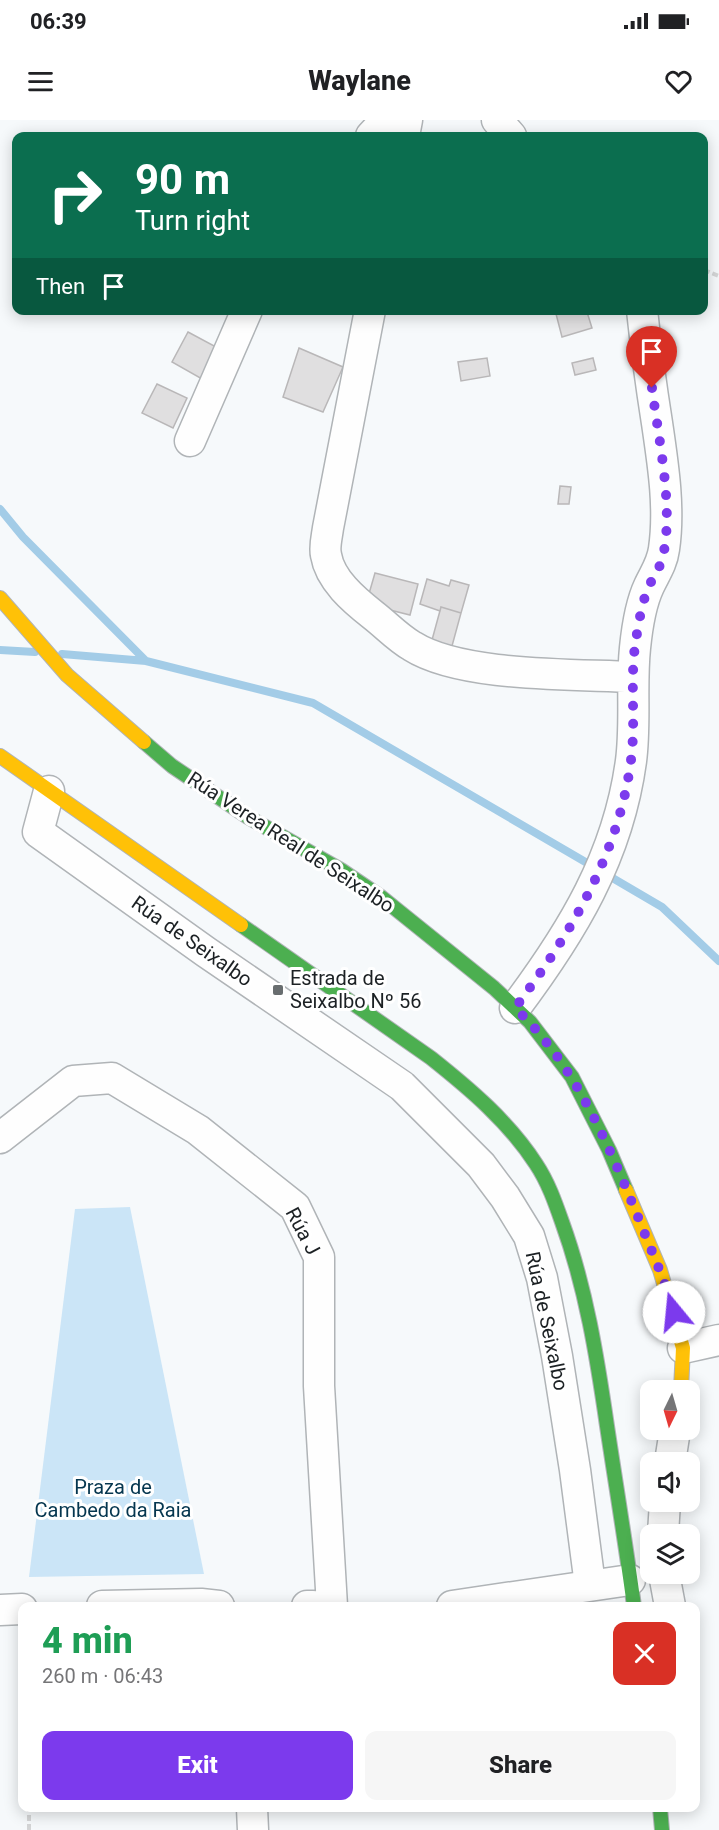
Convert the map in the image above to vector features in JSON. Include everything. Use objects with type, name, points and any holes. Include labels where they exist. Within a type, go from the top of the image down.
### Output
[{"type":"street","points":[[374,132],[386,120]]},
{"type":"street","points":[[497,120],[508,132]]},
{"type":"street","points":[[190,441],[245,315]]},
{"type":"street","points":[[369,315],[328,528],[325,555],[334,576],[354,600],[412,646],[441,659],[470,666],[511,670],[632,677]]},
{"type":"street","points":[[515,1008],[576,919],[609,849],[626,790],[634,728],[632,677],[643,605],[649,587],[659,570],[664,550],[665,527],[665,493],[643,315]]},
{"type":"street","name":"Rúa Verea Real de Seixalbo","points":[[0,598],[62,669],[172,766],[248,818],[341,870],[381,897],[494,988],[530,1022],[572,1077],[605,1141],[660,1270],[683,1348],[681,1380]]},
{"type":"street","points":[[0,756],[431,1058],[494,1110],[537,1165],[550,1191],[574,1255],[586,1304],[598,1366],[632,1593],[590,1585],[478,1602]]},
{"type":"street","name":"Rúa de Seixalbo","points":[[49,791],[38,832],[206,952],[402,1086],[482,1166],[505,1197],[529,1236],[542,1278],[574,1470],[590,1585]]},
{"type":"street","name":"Rúa J","points":[[0,1138],[73,1081],[112,1078],[198,1130],[295,1207],[319,1257],[319,1386],[332,1602]]},
{"type":"street","points":[[683,1348],[719,1340]]},
{"type":"street","points":[[666,1584],[669,1602]]},
{"type":"street","points":[[0,1610],[18,1609]]},
{"type":"street","points":[[252,1812],[253,1830]]},
{"type":"street","points":[[660,1812],[662,1830]]},
{"type":"path","points":[[29,1812],[29,1830]]},
{"type":"green space","name":"Praza de Cambedo da Raia","points":[[130,1207],[204,1574],[29,1577],[75,1209]]},
{"type":"building","points":[[556,315],[588,315],[592,328],[562,337]]},
{"type":"building","points":[[188,332],[218,348],[202,379],[172,362]]},
{"type":"building","points":[[299,348],[343,367],[323,412],[283,397]]},
{"type":"building","points":[[487,358],[490,376],[461,381],[458,362]]},
{"type":"building","points":[[593,358],[596,370],[575,375],[572,363]]},
{"type":"building","points":[[157,384],[187,398],[173,428],[142,413]]},
{"type":"building","points":[[560,486],[571,487],[569,504],[558,504]]},
{"type":"building","points":[[375,573],[418,584],[410,615],[366,604]]},
{"type":"building","points":[[427,579],[449,586],[451,580],[469,585],[461,613],[441,607],[440,611],[420,604]]},
{"type":"building","points":[[441,607],[461,613],[449,657],[429,651]]},
{"type":"waterway","points":[[0,509],[23,537],[146,661]]},
{"type":"waterway","points":[[0,650],[35,652]]},
{"type":"waterway","points":[[62,654],[146,661],[313,703],[594,867]]},
{"type":"waterway","points":[[604,873],[662,907],[719,961]]},
{"type":"traffic: fast","points":[[144,742],[172,766],[248,817],[341,870],[381,897],[494,988],[530,1022],[572,1077],[609,1150],[626,1190]]},
{"type":"traffic: fast","points":[[241,925],[446,1070],[501,1120],[514,1134],[540,1171],[554,1200],[570,1247],[590,1323],[633,1602]]},
{"type":"traffic: fast","points":[[660,1812],[662,1830]]},
{"type":"traffic: slow","points":[[0,598],[67,675],[144,742]]},
{"type":"traffic: slow","points":[[0,756],[241,925]]},
{"type":"traffic: slow","points":[[626,1190],[660,1270],[683,1348],[681,1380]]},
{"type":"place","name":"Estrada de Seixalbo Nº 56","points":[[278,990]]},
{"type":"route","points":[[652,388],[665,493],[664,550],[659,570],[649,587],[638,627],[632,677],[634,728],[626,790],[609,849],[586,901],[562,942],[515,1008],[530,1022],[572,1077],[629,1194],[660,1270],[674,1312]]}]
